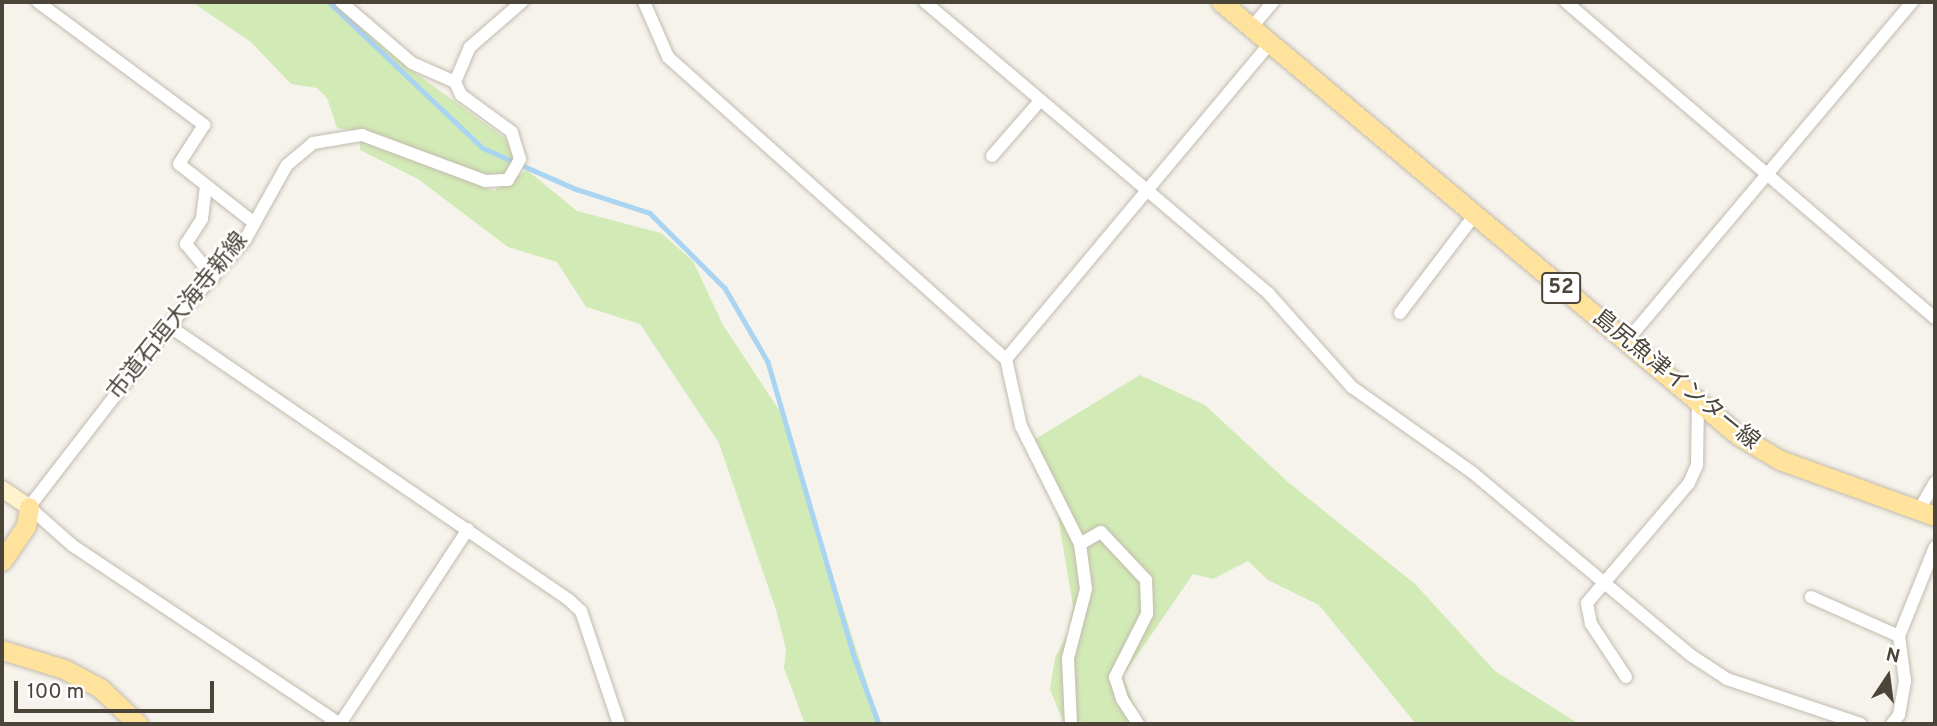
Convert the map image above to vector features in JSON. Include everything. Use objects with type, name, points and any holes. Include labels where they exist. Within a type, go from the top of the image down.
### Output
[{"type":"main road","name":"島尻魚津インター線","points":[[1221,2],[1698,404],[1780,460],[1927,513]]},
{"type":"main road","points":[[2,489],[29,508],[26,526],[2,561]]},
{"type":"main road","points":[[2,650],[65,669],[100,688],[138,724]]},
{"type":"street","points":[[38,2],[204,125],[179,164],[253,222]]},
{"type":"street","points":[[341,2],[412,63],[454,82],[470,47],[522,2]]},
{"type":"street","points":[[644,2],[668,57],[1006,359],[1021,426],[1080,544],[1086,590],[1068,658],[1071,724]]},
{"type":"street","points":[[925,2],[1269,294],[1352,387],[1473,473],[1603,580],[1661,632],[1727,679],[1861,724]]},
{"type":"street","points":[[1252,27],[1273,2]]},
{"type":"street","points":[[1566,2],[1935,318]]},
{"type":"street","points":[[1625,343],[1912,2]]},
{"type":"street","points":[[1006,359],[1270,43]]},
{"type":"street","name":"市道石垣大海寺新線","points":[[29,508],[169,326],[245,240],[287,165],[313,143],[362,135],[486,181],[508,180],[520,159],[512,132],[461,95],[454,82]]},
{"type":"street","points":[[992,156],[1040,102]]},
{"type":"street","points":[[206,186],[202,219],[186,244],[213,277]]},
{"type":"street","points":[[1400,313],[1474,216]]},
{"type":"street","points":[[169,326],[468,529],[581,611],[619,724]]},
{"type":"street","points":[[1626,677],[1587,612],[1587,603],[1603,580],[1689,483],[1697,465],[1698,404]]},
{"type":"street","points":[[1927,513],[1935,482]]},
{"type":"street","points":[[29,508],[72,545],[340,724],[468,529]]},
{"type":"street","points":[[1080,544],[1101,532],[1146,580],[1147,614],[1115,677],[1122,699],[1138,724]]},
{"type":"street","points":[[1892,724],[1899,715],[1905,681],[1899,636],[1935,547]]},
{"type":"street","points":[[1811,597],[1899,636]]},
{"type":"green space","points":[[192,2],[336,2],[406,66],[506,139],[514,160],[507,176],[487,177],[378,134],[337,128],[327,98],[317,88],[291,84],[251,42]]},
{"type":"green space","points":[[360,141],[494,191],[527,170],[577,211],[661,233],[693,261],[723,325],[781,413],[880,724],[805,724],[784,668],[786,649],[776,610],[719,443],[640,324],[586,307],[557,262],[508,247],[418,179],[360,150]]},
{"type":"green space","points":[[1140,375],[1205,405],[1288,482],[1415,584],[1495,671],[1579,724],[1416,724],[1319,605],[1268,580],[1248,561],[1213,579],[1193,574],[1123,676],[1142,724],[1064,724],[1050,689],[1055,658],[1068,633],[1073,606],[1051,475],[1034,440]]},
{"type":"waterway","points":[[329,2],[483,148],[576,189],[650,213],[725,288],[768,362],[854,656],[879,724]]}]
